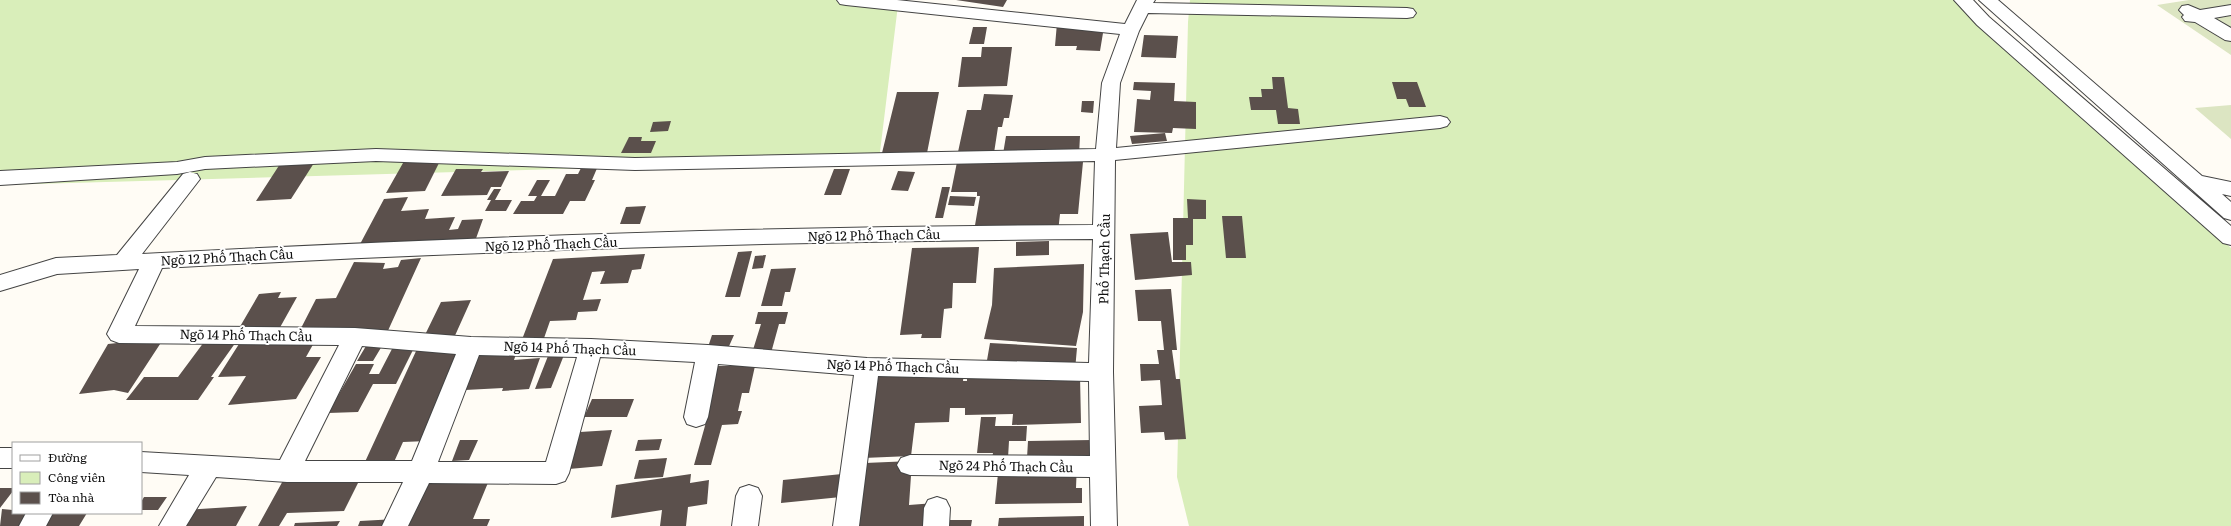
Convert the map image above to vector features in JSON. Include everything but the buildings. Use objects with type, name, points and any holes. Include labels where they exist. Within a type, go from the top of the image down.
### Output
[{"type":"street","points":[[846,0],[900,2],[1114,27],[1130,31]]},
{"type":"street","points":[[1963,0],[1983,21],[2231,238]]},
{"type":"street","points":[[1988,0],[2231,213]]},
{"type":"street","points":[[1144,4],[1407,13]]},
{"type":"street","name":"Phố Thạch Cầu","points":[[1104,526],[1102,372],[1105,155],[1111,83],[1130,31],[1144,4]]},
{"type":"street","points":[[2227,39],[2192,15],[2231,10]]},
{"type":"street","points":[[0,178],[177,168],[205,163],[376,155],[635,164],[1105,155],[1440,122]]},
{"type":"street","points":[[123,263],[190,179]]},
{"type":"street","points":[[2196,182],[2231,189]]},
{"type":"street","name":"Ngõ 12 Phố Thạch Cầu","points":[[0,283],[56,266],[354,250],[903,233],[1104,232]]},
{"type":"street","name":"Ngõ 14 Phố Thạch Cầu","points":[[154,261],[119,334],[355,337],[471,346],[591,348],[708,354],[867,367],[1102,372]]},
{"type":"street","points":[[287,471],[355,337]]},
{"type":"street","points":[[395,526],[421,472],[471,346]]},
{"type":"street","points":[[142,462],[210,465],[287,471],[556,473],[591,348]]},
{"type":"street","points":[[696,416],[708,354]]},
{"type":"street","points":[[846,526],[867,367]]},
{"type":"street","points":[[0,458],[12,458]]},
{"type":"street","points":[[172,526],[210,465]]},
{"type":"street","name":"Ngõ 24 Phố Thạch Cầu","points":[[910,465],[1103,467]]},
{"type":"street","points":[[745,526],[749,496]]},
{"type":"street","points":[[32,526],[39,514]]},
{"type":"green space","points":[[0,0],[846,0],[898,5],[879,160],[0,185]]},
{"type":"green space","points":[[1190,0],[1957,0],[2231,248],[2231,526],[1189,526],[1177,477],[1188,22]]},
{"type":"green space","points":[[2189,0],[2231,0],[2231,55],[2157,5]]},
{"type":"green space","points":[[2231,105],[2231,139],[2195,108]]}]
